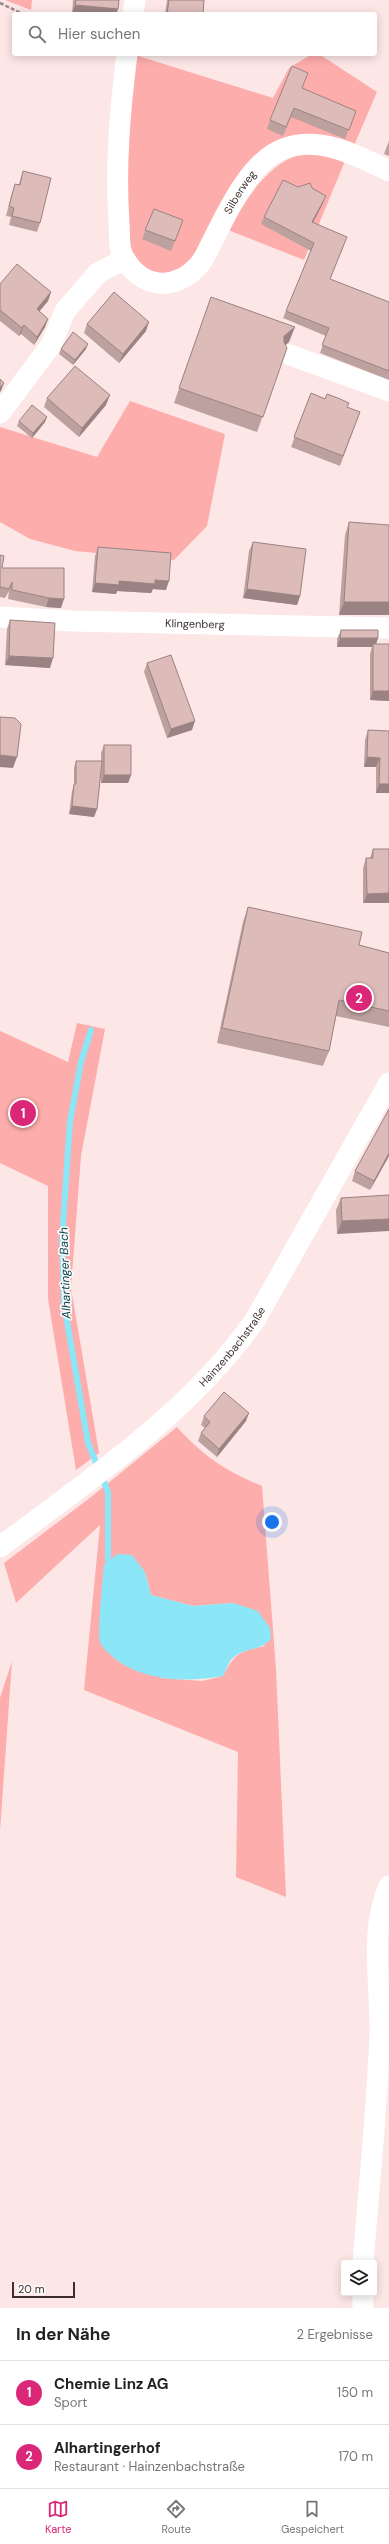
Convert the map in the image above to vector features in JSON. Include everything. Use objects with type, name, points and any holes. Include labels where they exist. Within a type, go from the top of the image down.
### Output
[{"type":"street","points":[[133,12],[134,0]]},
{"type":"street","name":"Silberweg","points":[[127,56],[119,117],[116,180],[121,252],[129,268],[142,278],[156,284],[172,282],[188,275],[200,264],[242,188],[267,160],[282,149],[299,144],[322,144],[352,153],[389,172]]},
{"type":"street","points":[[0,413],[52,345],[65,311],[98,273],[125,259]]},
{"type":"street","points":[[290,355],[389,391]]},
{"type":"street","name":"Klingenberg","points":[[0,617],[73,621],[389,628]]},
{"type":"street","name":"Hainzenbachstraße","points":[[0,1547],[111,1462],[194,1393],[234,1350],[255,1320],[389,1083]]},
{"type":"street","points":[[363,2260],[377,2104],[380,2030],[379,1919],[389,1886]]},
{"type":"street","points":[[363,2296],[363,2308]]},
{"type":"path","points":[[0,3],[20,12]]},
{"type":"shaded area","points":[[5,0],[32,0],[31,10]]},
{"type":"shaded area","points":[[135,56],[273,98],[289,68],[309,56],[322,56],[377,92],[353,148],[285,140],[189,265],[160,275],[147,270],[134,257],[129,244],[123,185]]},
{"type":"shaded area","points":[[308,152],[345,161],[304,260],[228,230],[243,205],[260,182],[270,172],[281,163]]},
{"type":"shaded area","points":[[130,401],[225,434],[207,526],[174,560],[75,551],[30,539],[0,522],[0,427],[97,457]]},
{"type":"shaded area","points":[[77,1023],[105,1029],[81,1156],[71,1288],[99,1453],[76,1470],[48,1299],[48,1186],[0,1163],[0,1031],[68,1062]]},
{"type":"shaded area","points":[[177,1427],[206,1455],[226,1469],[262,1486],[276,1669],[286,1897],[236,1877],[238,1752],[84,1690],[100,1525],[16,1603],[4,1563],[91,1497]],"holes":[[[145,1572],[151,1595],[193,1606],[233,1603],[265,1646],[239,1654],[231,1662],[223,1676],[202,1681],[160,1678]]]},
{"type":"shaded area","points":[[12,1661],[0,1831],[0,1698]]},
{"type":"water","points":[[117,1554],[132,1555],[145,1572],[151,1595],[193,1606],[233,1603],[258,1611],[270,1628],[271,1639],[263,1645],[243,1652],[232,1658],[223,1676],[195,1679],[166,1678],[138,1672],[126,1666],[114,1658],[104,1648],[99,1637],[104,1565]]},
{"type":"building","points":[[76,0],[119,0],[118,9],[75,5]]},
{"type":"building","points":[[169,0],[204,0],[203,12],[167,12]]},
{"type":"building","points":[[292,66],[308,73],[302,88],[356,111],[349,130],[294,108],[286,127],[270,120]]},
{"type":"building","points":[[23,171],[51,178],[40,223],[12,216],[14,208],[9,206],[15,184],[20,185]]},
{"type":"building","points":[[283,180],[298,187],[310,183],[312,188],[326,196],[312,222],[347,237],[330,279],[389,302],[389,371],[322,345],[329,328],[286,311],[314,243],[264,217]]},
{"type":"building","points":[[154,209],[183,220],[175,241],[145,230]]},
{"type":"building","points":[[17,264],[51,292],[37,309],[48,319],[37,337],[24,325],[22,328],[0,310],[0,284]]},
{"type":"building","points":[[114,292],[149,322],[123,354],[87,324]]},
{"type":"building","points":[[211,297],[295,327],[284,336],[284,342],[287,348],[263,417],[179,388]]},
{"type":"building","points":[[73,332],[88,344],[75,360],[61,349]]},
{"type":"building","points":[[75,366],[110,395],[82,428],[47,398]]},
{"type":"building","points":[[0,379],[4,383],[0,388]]},
{"type":"building","points":[[311,393],[325,399],[327,394],[338,398],[349,403],[347,407],[360,412],[343,456],[294,437]]},
{"type":"building","points":[[32,405],[47,417],[33,433],[19,421]]},
{"type":"building","points":[[349,522],[389,525],[389,602],[344,602]]},
{"type":"building","points":[[253,542],[306,549],[300,596],[247,589]]},
{"type":"building","points":[[98,547],[171,553],[169,581],[155,580],[155,584],[119,581],[119,585],[95,583]]},
{"type":"building","points":[[0,555],[4,556],[2,568],[64,568],[64,599],[49,598],[12,590],[12,582],[9,589],[0,587]]},
{"type":"building","points":[[10,620],[55,623],[53,658],[9,656]]},
{"type":"building","points":[[341,630],[378,630],[378,638],[340,638]]},
{"type":"building","points":[[373,644],[389,644],[389,691],[373,691]]},
{"type":"building","points":[[171,655],[195,721],[171,729],[147,663]]},
{"type":"building","points":[[0,717],[15,718],[21,724],[17,757],[0,755]]},
{"type":"building","points":[[368,730],[389,731],[389,784],[379,784],[380,758],[367,757]]},
{"type":"building","points":[[104,745],[131,745],[131,775],[104,775]]},
{"type":"building","points":[[76,761],[102,761],[97,809],[72,806],[74,784],[76,784]]},
{"type":"building","points":[[373,849],[389,849],[389,893],[367,894],[366,858],[373,858]]},
{"type":"building","points":[[248,907],[362,932],[359,945],[389,953],[389,1011],[339,1000],[329,1051],[222,1028]]},
{"type":"building","points":[[389,1109],[389,1153],[374,1181],[355,1171]]},
{"type":"building","points":[[389,1195],[389,1219],[342,1221],[341,1198]]},
{"type":"building","points":[[224,1392],[249,1413],[219,1449],[201,1433],[210,1422],[204,1416]]},
{"type":"waterway","name":"Alhartinger Bach","points":[[91,1030],[81,1062],[70,1121],[62,1239],[64,1304],[88,1443],[108,1492],[108,1560]]},
{"type":"place","name":"Alhartingerhof","points":[[359,998]]},
{"type":"place","name":"Chemie Linz AG","points":[[23,1113]]}]
